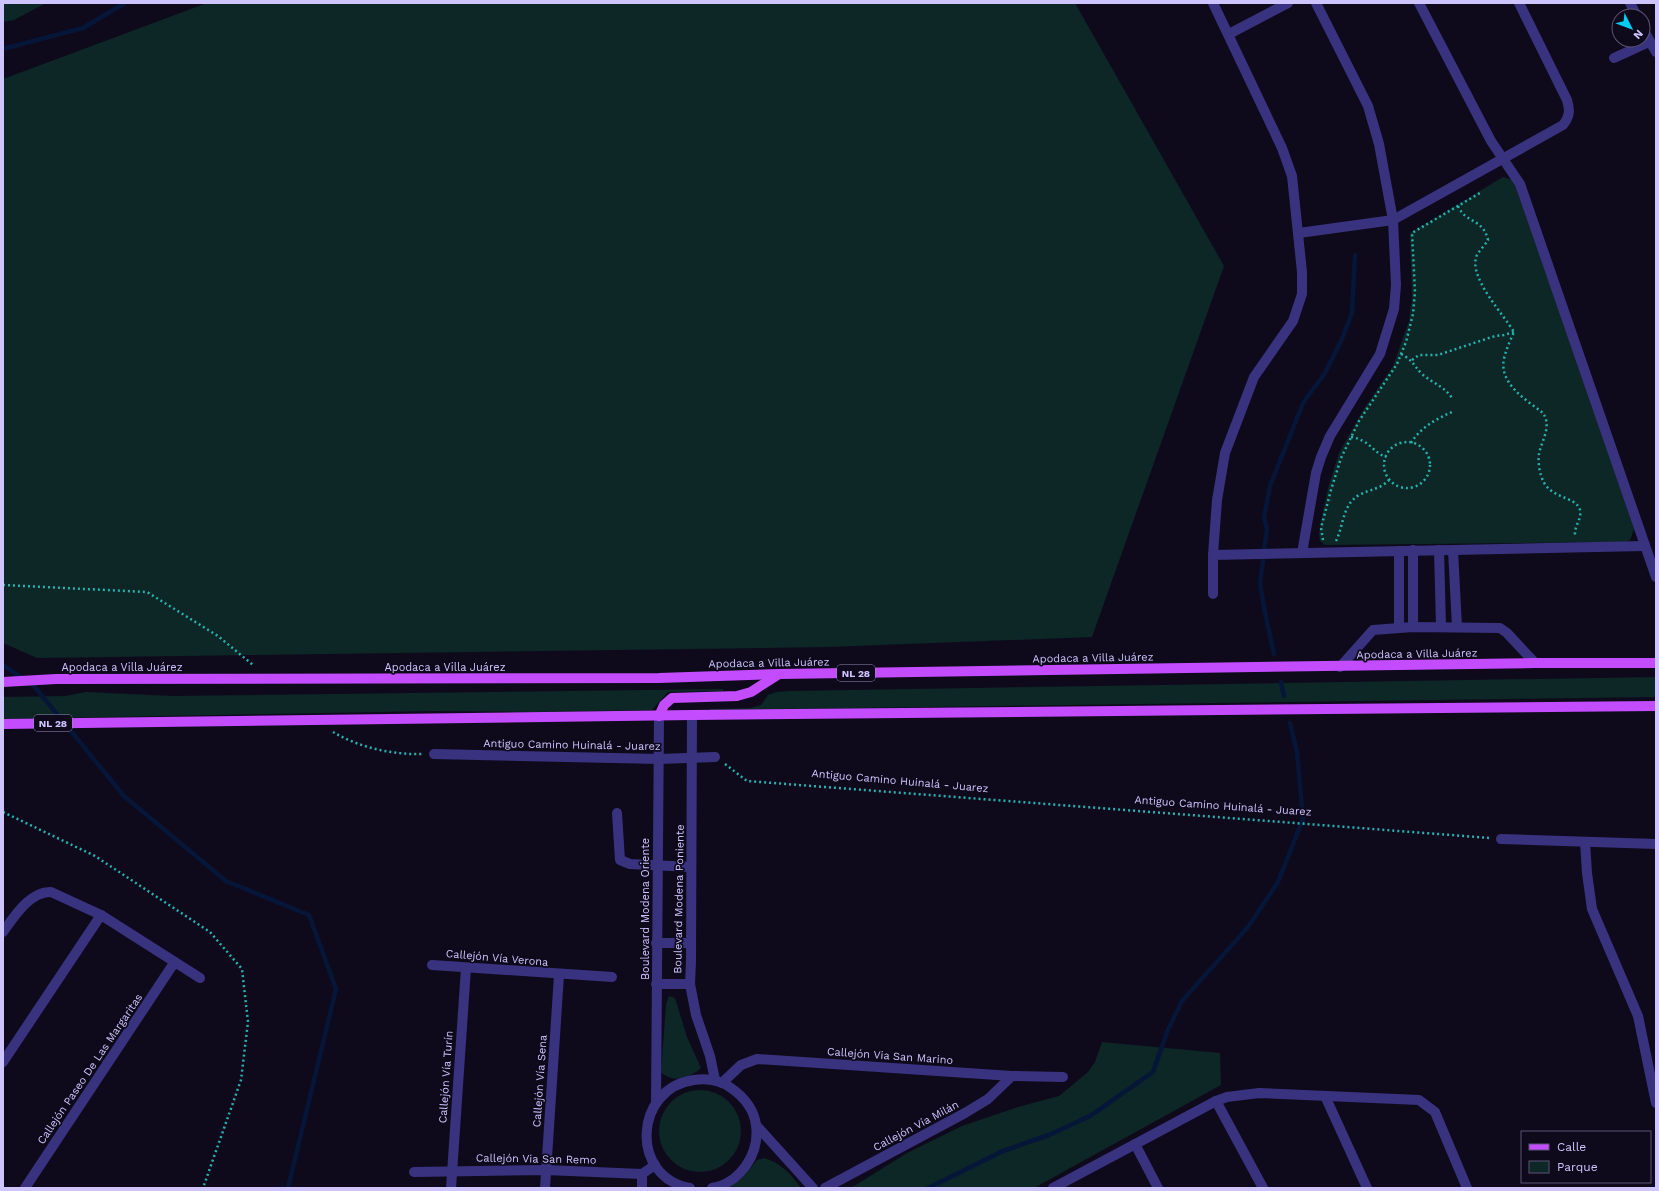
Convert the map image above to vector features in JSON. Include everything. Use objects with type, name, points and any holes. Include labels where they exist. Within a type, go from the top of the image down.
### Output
[{"type":"main road","name":"Apodaca a Villa Juárez","points":[[3,682],[56,679],[659,678],[779,674],[1535,663],[1656,663]]},
{"type":"main road","points":[[659,716],[664,705],[672,698],[737,696],[751,692],[779,674]]},
{"type":"main road","name":"NL 28","points":[[3,724],[692,715],[1656,706]]},
{"type":"street","points":[[1213,3],[1285,155],[1292,176],[1299,233],[1302,294],[1293,321],[1254,377],[1225,453],[1217,500],[1213,555],[1213,594]]},
{"type":"street","points":[[1229,34],[1288,3]]},
{"type":"street","points":[[1302,553],[1316,473],[1321,457],[1330,436],[1380,354],[1394,308],[1396,285],[1393,220],[1380,144],[1368,106],[1316,3]]},
{"type":"street","points":[[1419,3],[1491,142],[1520,184],[1656,577]]},
{"type":"street","points":[[1299,233],[1393,220],[1563,125],[1568,118],[1570,110],[1567,100],[1518,3]]},
{"type":"street","points":[[1614,58],[1636,48]]},
{"type":"street","points":[[1213,555],[1645,546]]},
{"type":"street","points":[[1413,550],[1413,627]]},
{"type":"street","points":[[1439,550],[1441,627]]},
{"type":"street","points":[[1453,550],[1456,627]]},
{"type":"street","points":[[1399,551],[1399,628]]},
{"type":"street","points":[[1340,667],[1373,630],[1413,627],[1500,628],[1507,633],[1535,663]]},
{"type":"street","name":"Boulevard Modena Poniente","points":[[692,715],[693,757],[690,984],[696,1015],[719,1081]]},
{"type":"street","name":"Boulevard Modena Oriente","points":[[656,1103],[656,943],[659,716]]},
{"type":"street","name":"Antiguo Camino Huinalá - Juarez","points":[[434,754],[659,759],[715,757]]},
{"type":"street","points":[[617,813],[620,860],[630,864],[691,867]]},
{"type":"street","points":[[1502,839],[1656,844]]},
{"type":"street","points":[[1585,842],[1587,873],[1592,909],[1638,1016],[1656,1103]]},
{"type":"street","points":[[3,932],[33,897],[44,892],[58,894],[101,916],[200,978]]},
{"type":"street","points":[[3,1062],[101,916]]},
{"type":"street","points":[[656,943],[690,943]]},
{"type":"street","name":"Callejón Paseo De Las Margaritas","points":[[25,1188],[174,963]]},
{"type":"street","name":"Callejón Vía Verona","points":[[432,965],[559,975],[612,977]]},
{"type":"street","name":"Callejón Vía Turín","points":[[451,1188],[466,968]]},
{"type":"street","name":"Callejón Vía Sena","points":[[545,1188],[559,975]]},
{"type":"street","points":[[656,984],[690,984]]},
{"type":"street","name":"Callejón Via San Marino","points":[[719,1081],[741,1065],[757,1059],[1012,1076],[1063,1076]]},
{"type":"street","name":"Callejón Vía Milán","points":[[825,1188],[965,1113],[988,1099],[1012,1076]]},
{"type":"street","points":[[690,1188],[682,1187],[665,1177],[655,1165],[649,1154],[646,1137],[648,1119],[656,1103],[669,1090],[685,1081],[704,1079],[719,1081],[740,1094],[747,1103],[756,1125],[814,1188]]},
{"type":"street","points":[[1053,1188],[1216,1100],[1259,1093],[1419,1100],[1425,1102],[1433,1109],[1437,1116],[1467,1188]]},
{"type":"street","points":[[1325,1096],[1367,1188]]},
{"type":"street","points":[[1216,1100],[1263,1188]]},
{"type":"street","points":[[712,1188],[720,1186],[737,1177],[749,1162],[756,1144],[756,1125]]},
{"type":"street","points":[[1135,1144],[1158,1188]]},
{"type":"street","points":[[642,1188],[642,1174],[655,1165]]},
{"type":"street","name":"Callejón Via San Remo","points":[[414,1172],[546,1170],[642,1174]]},
{"type":"path","points":[[1343,542],[1328,542],[1322,538],[1321,534],[1326,507],[1341,458],[1368,408],[1388,379],[1401,354],[1410,327],[1414,304],[1415,275],[1412,233],[1480,194]]},
{"type":"path","points":[[1458,206],[1464,216],[1484,228],[1488,240],[1477,256],[1477,271],[1488,295],[1514,332]]},
{"type":"path","points":[[1412,360],[1419,355],[1438,355],[1495,336],[1514,332]]},
{"type":"path","points":[[1514,332],[1504,356],[1505,375],[1514,389],[1543,413],[1545,417],[1547,429],[1539,455],[1540,474],[1544,484],[1549,490],[1555,495],[1574,502],[1580,509],[1579,519],[1574,529],[1575,539],[1573,539]]},
{"type":"path","points":[[1401,354],[1412,360],[1420,372],[1448,391],[1452,398]]},
{"type":"path","points":[[1411,443],[1418,433],[1428,425],[1452,412]]},
{"type":"path","points":[[1351,437],[1364,440],[1379,454],[1386,457]]},
{"type":"path","points":[[1411,443],[1421,448],[1428,457],[1429,468],[1426,476],[1416,486],[1407,488],[1395,485],[1389,480],[1384,466],[1389,451],[1398,445],[1411,443]]},
{"type":"path","points":[[1336,542],[1342,529],[1344,513],[1350,502],[1359,495],[1378,489],[1389,480]]},
{"type":"path","points":[[3,585],[147,592],[218,636],[269,679]]},
{"type":"path","points":[[312,720],[348,741],[404,755],[434,754]]},
{"type":"path","name":"Antiguo Camino Huinalá - Juarez","points":[[715,757],[747,781],[1502,839]]},
{"type":"green space","points":[[3,3],[46,3],[14,20],[3,22]]},
{"type":"green space","points":[[207,3],[1075,3],[1224,266],[1092,637],[828,647],[37,658],[3,643],[3,79]]},
{"type":"green space","points":[[1503,177],[1517,183],[1626,503],[1634,529],[1630,540],[1625,542],[1325,545],[1320,541],[1319,534],[1328,488],[1339,453],[1365,407],[1393,366],[1409,321],[1412,298],[1410,233]]},
{"type":"green space","points":[[1656,677],[1656,697],[709,709],[750,708],[761,705],[768,695],[776,692],[791,691]]},
{"type":"green space","points":[[723,689],[723,691],[668,692],[652,710],[535,712],[435,711],[3,719],[3,697],[65,696],[86,692],[172,696]]},
{"type":"green space","points":[[669,996],[675,998],[687,1037],[701,1068],[692,1075],[676,1079],[666,1076],[661,1072],[666,1004]]},
{"type":"green space","points":[[1102,1042],[1220,1053],[1221,1085],[1034,1188],[851,1188],[907,1153],[962,1126],[1018,1107],[1059,1096],[1088,1072],[1095,1062]]},
{"type":"green space","points":[[700,1090],[716,1093],[729,1102],[738,1115],[741,1131],[738,1147],[729,1160],[716,1169],[700,1172],[684,1169],[671,1160],[662,1147],[659,1131],[662,1115],[671,1102],[684,1093]]},
{"type":"green space","points":[[764,1158],[770,1160],[785,1170],[794,1178],[801,1188],[728,1188],[743,1177],[757,1160]]},
{"type":"waterway","points":[[3,49],[83,28],[125,3]]},
{"type":"waterway","points":[[1274,654],[1260,583],[1267,529],[1264,518],[1270,486],[1303,403],[1325,373],[1342,339],[1352,313],[1355,255]]},
{"type":"waterway","points":[[3,665],[34,686],[124,796],[226,881],[309,915],[336,989],[288,1188]]},
{"type":"waterway","points":[[1281,682],[1284,696]]},
{"type":"waterway","points":[[928,1188],[1003,1151],[1049,1135],[1090,1116],[1153,1072],[1167,1032],[1182,1001],[1248,927],[1278,882],[1303,819],[1297,752],[1290,723]]}]
